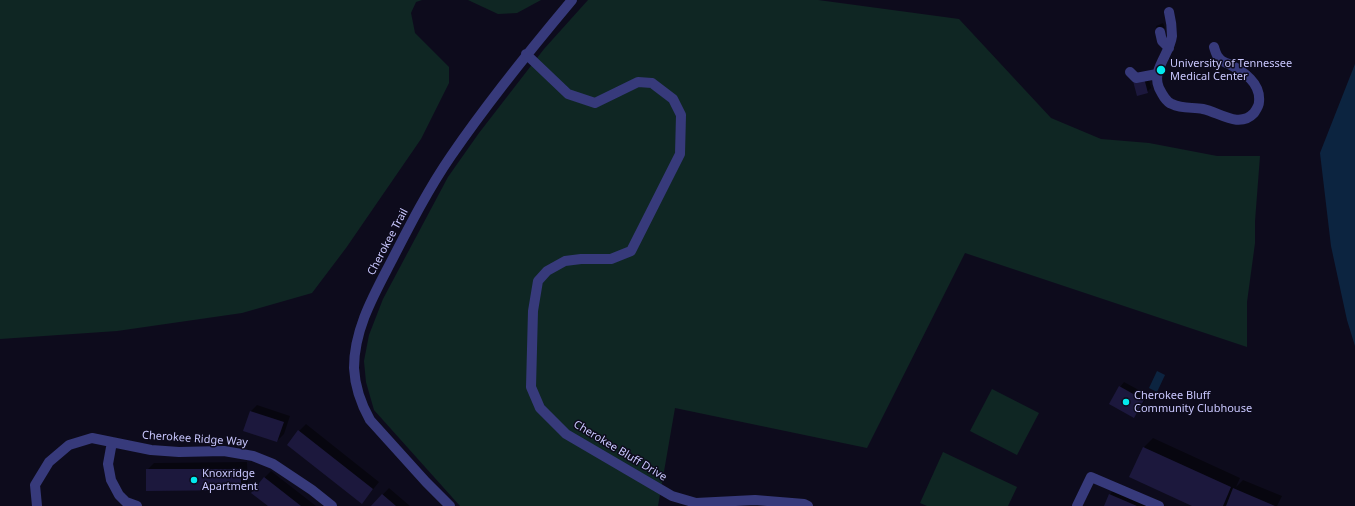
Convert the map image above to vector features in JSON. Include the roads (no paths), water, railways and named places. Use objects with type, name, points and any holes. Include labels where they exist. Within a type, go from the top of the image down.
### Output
[{"type":"street","name":"Cherokee Trail","points":[[450,506],[426,482],[370,420],[364,409],[355,380],[354,367],[360,332],[369,304],[420,206],[451,156],[526,54],[572,0]]},
{"type":"street","points":[[1169,12],[1172,36],[1169,48],[1157,74],[1157,81],[1166,100],[1180,107],[1203,109],[1235,120],[1244,120],[1256,110],[1259,103],[1258,94],[1254,83],[1247,74],[1219,59],[1214,47]]},
{"type":"street","points":[[1160,32],[1162,41],[1169,48]]},
{"type":"street","name":"Cherokee Bluff Drive","points":[[526,54],[568,94],[595,103],[638,82],[652,83],[673,99],[681,115],[680,154],[631,251],[611,259],[581,259],[565,261],[547,271],[538,281],[533,311],[531,387],[540,408],[566,434],[672,496],[696,503],[755,500],[804,504],[808,506]]},
{"type":"street","points":[[1130,72],[1136,78],[1157,74]]},
{"type":"street","name":"Cherokee Ridge Way","points":[[37,506],[35,485],[49,462],[69,445],[92,438],[151,450],[179,452],[224,451],[253,456],[273,464],[312,490],[332,506]]},
{"type":"street","points":[[112,442],[108,464],[111,480],[119,495],[126,502],[137,506]]},
{"type":"street","points":[[1077,506],[1091,477],[1159,506]]},
{"type":"water","points":[[1355,64],[1355,346],[1347,320],[1331,246],[1320,153]]},
{"type":"water","points":[[1157,371],[1165,375],[1157,392],[1149,388]]},
{"type":"place","name":"University of Tennessee Medical Center","points":[[1161,70]]},
{"type":"place","name":"Cherokee Bluff Community Clubhouse","points":[[1126,402]]},
{"type":"place","name":"Knoxridge Apartment","points":[[194,480]]}]
